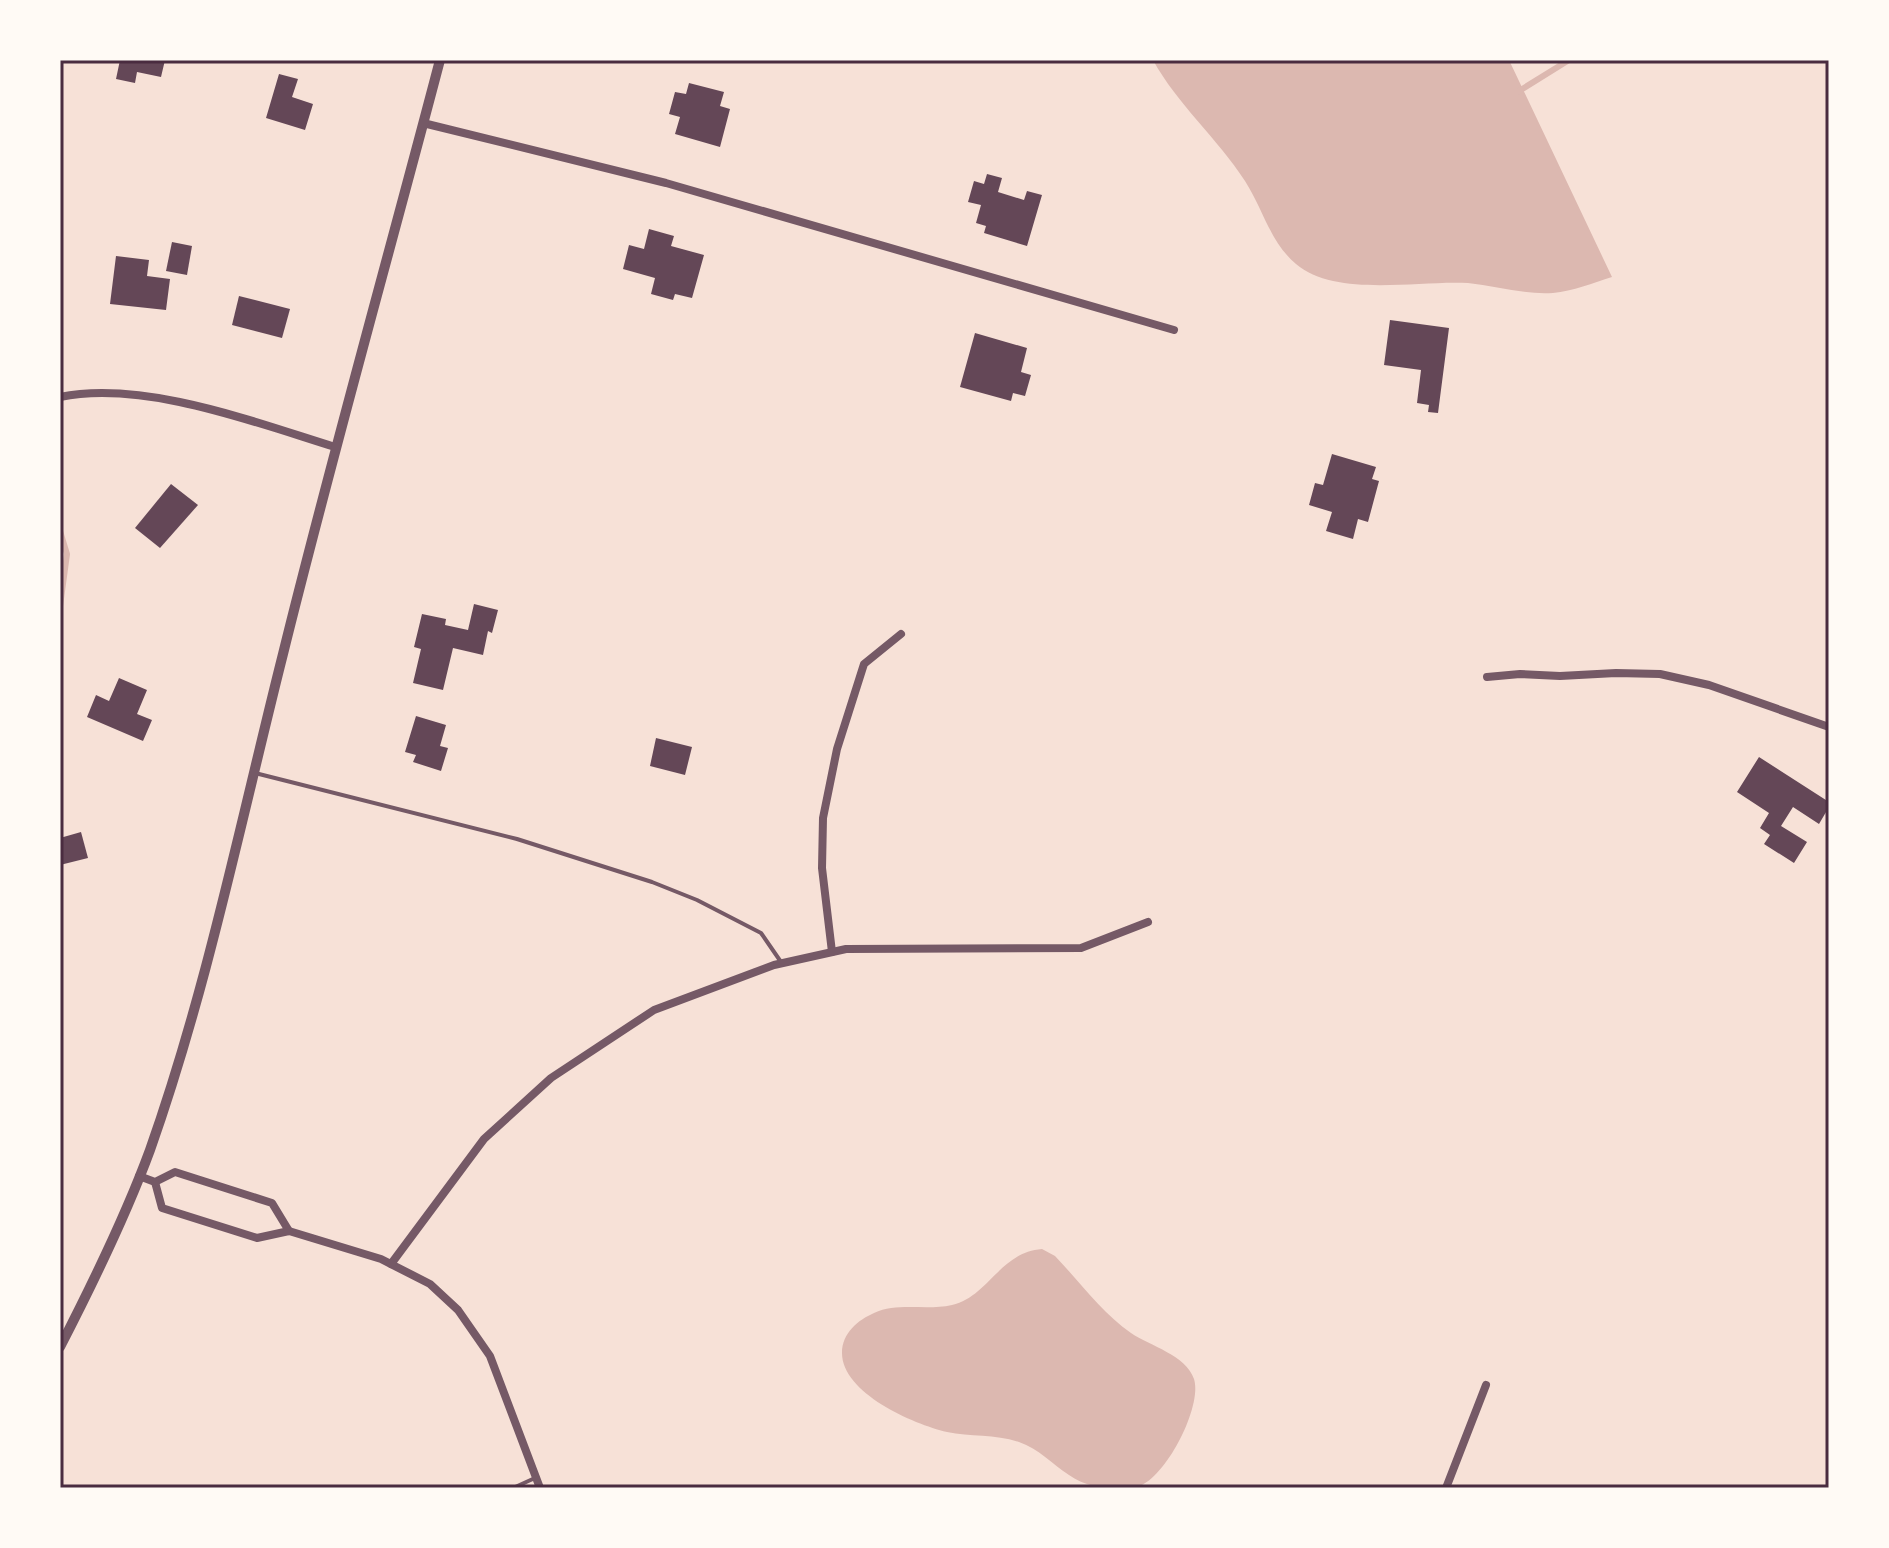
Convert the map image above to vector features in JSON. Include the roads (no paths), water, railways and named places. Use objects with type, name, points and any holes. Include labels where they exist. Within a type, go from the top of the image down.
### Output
[{"type":"street","points":[[60,1347],[113,1239],[176,1071],[335,447],[440,60]]},
{"type":"street","points":[[423,123],[666,183],[1174,330]]},
{"type":"street","points":[[60,397],[129,394],[167,400],[335,447]]},
{"type":"street","points":[[832,952],[822,868],[823,818],[837,749],[864,664],[901,634]]},
{"type":"street","points":[[1487,677],[1520,674],[1660,674],[1709,685],[1829,727]]},
{"type":"street","points":[[391,1264],[484,1139],[551,1078],[654,1010],[782,964],[846,949],[1081,948],[1148,922]]},
{"type":"street","points":[[139,1176],[155,1182],[175,1172],[272,1203],[289,1231]]},
{"type":"street","points":[[155,1182],[162,1208],[257,1238],[289,1231],[391,1264],[430,1284],[458,1310],[490,1356],[540,1488]]},
{"type":"street","points":[[1446,1488],[1486,1385]]},
{"type":"lane","points":[[253,772],[517,839],[652,882],[697,900],[761,933],[782,964]]},
{"type":"lane","points":[[513,1488],[535,1478]]},
{"type":"waterway","points":[[1519,91],[1569,60]]},
{"type":"waterway","points":[[60,531],[67,554],[60,606]]}]
